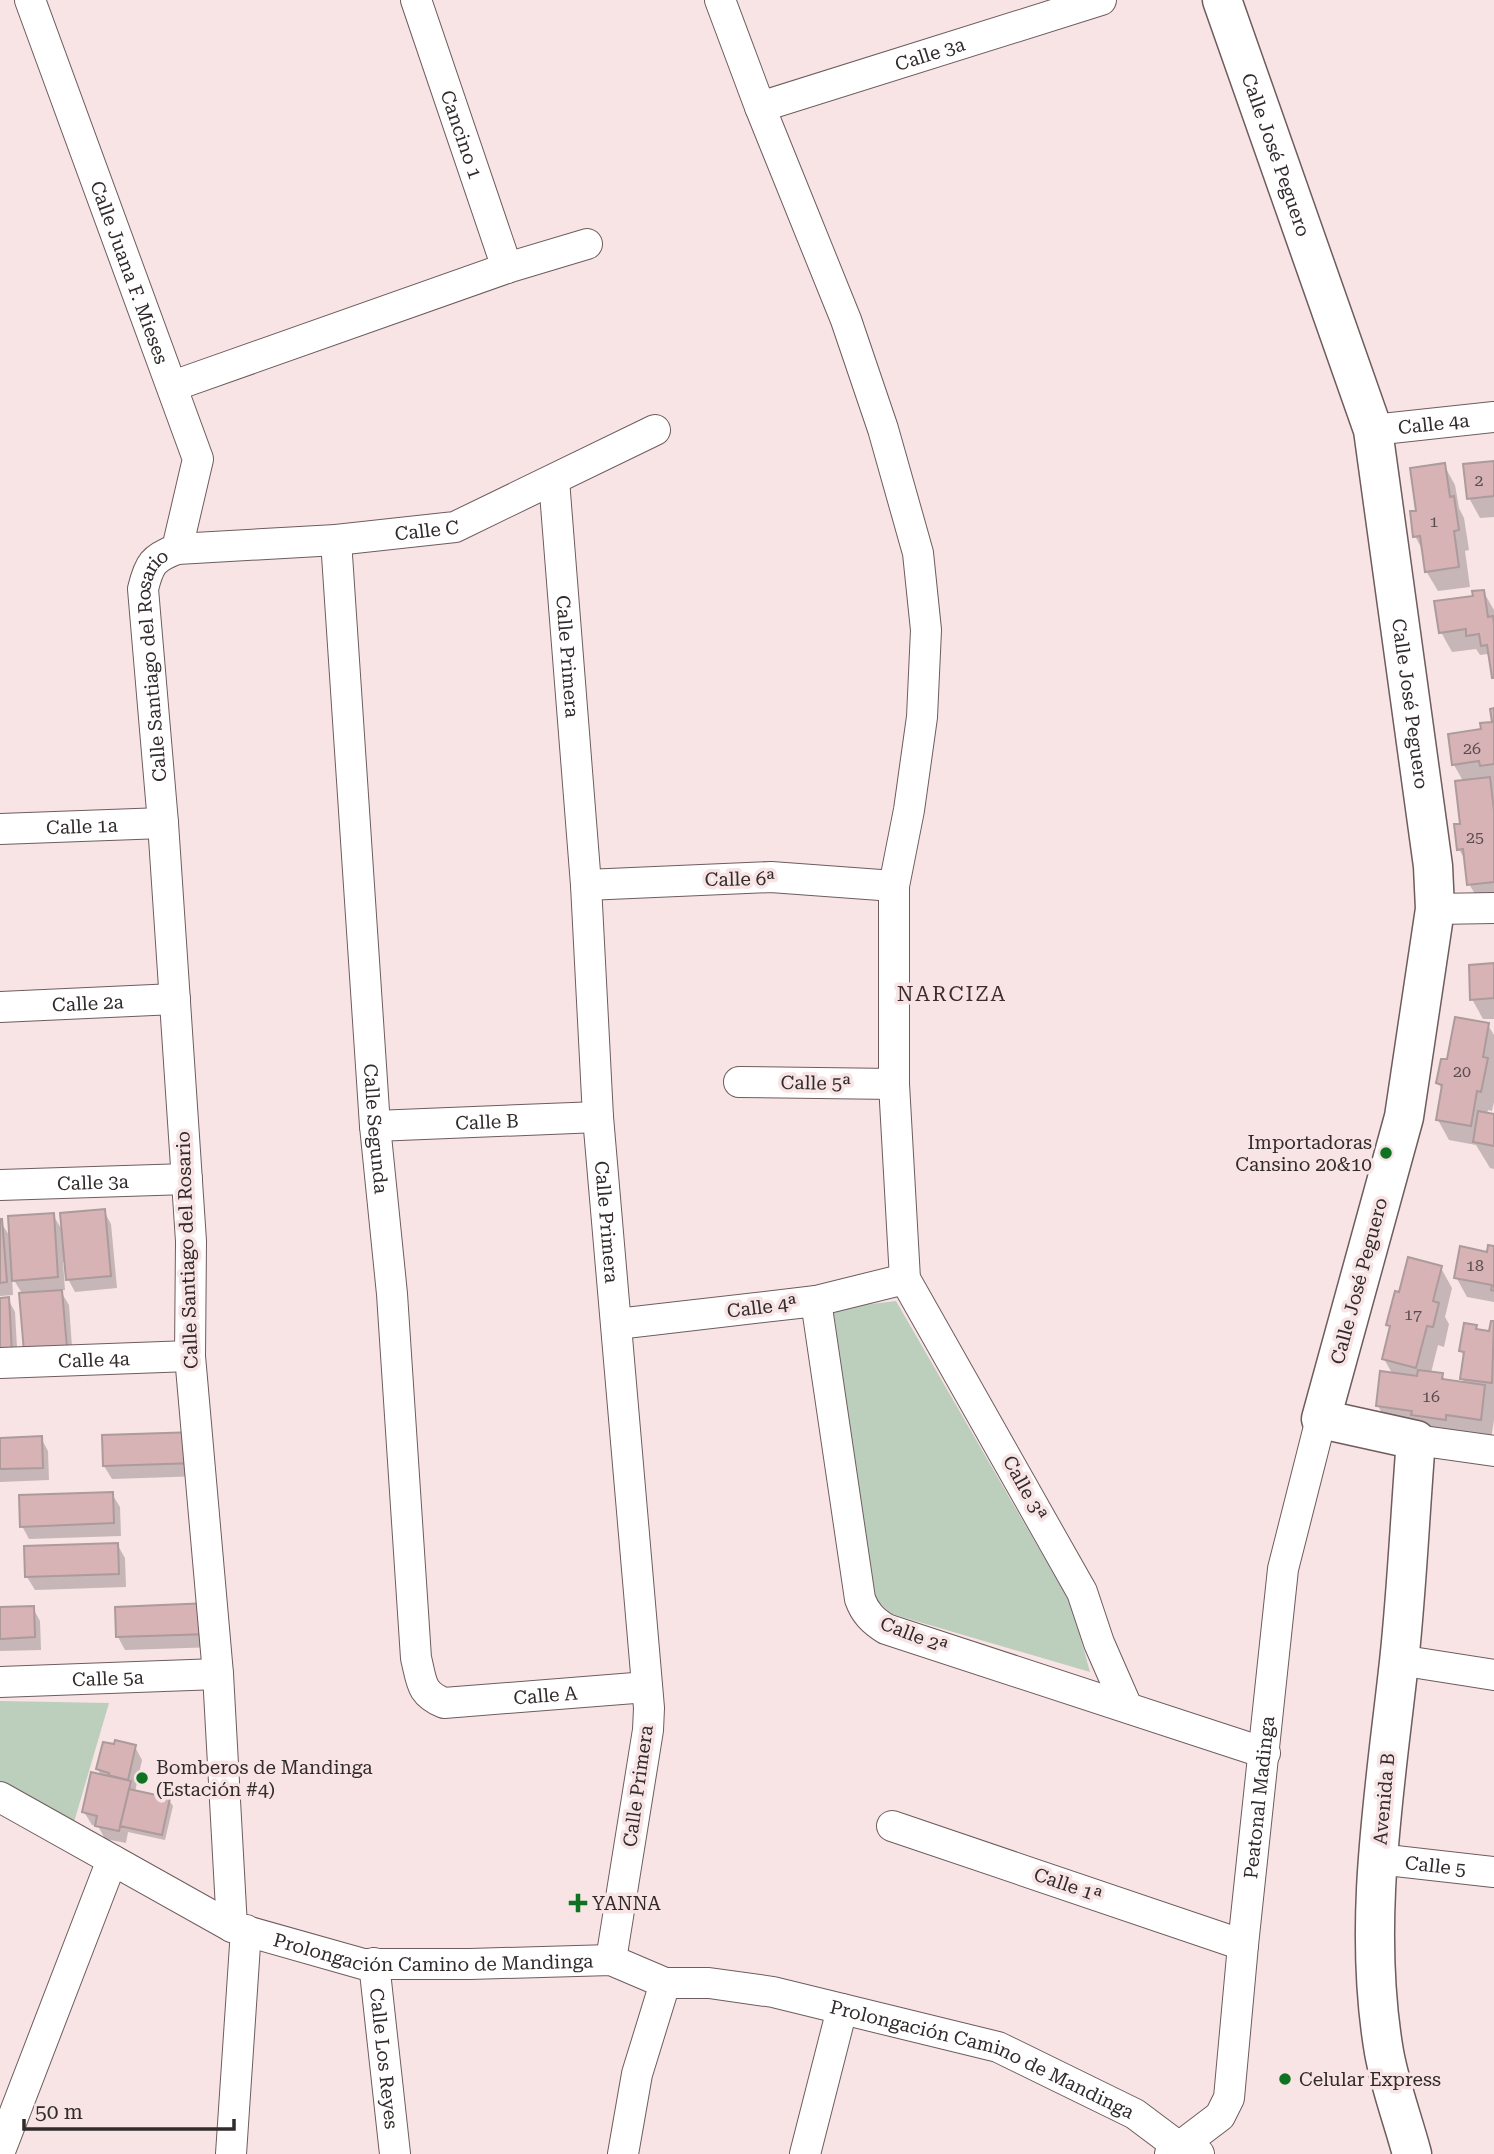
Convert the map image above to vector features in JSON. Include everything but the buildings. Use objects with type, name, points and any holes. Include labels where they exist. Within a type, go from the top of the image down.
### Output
[{"type":"main road","name":"Calle José Peguero","points":[[1222,0],[1373,430],[1433,866],[1435,909],[1404,1117],[1321,1419]]},
{"type":"main road","points":[[1321,1419],[1416,1440]]},
{"type":"main road","name":"Avenida B","points":[[1412,2154],[1384,2052],[1376,1965],[1378,1859],[1399,1660],[1416,1440]]},
{"type":"street","name":"Calle Juana F. Mieses","points":[[30,0],[198,459],[177,549]]},
{"type":"street","name":"Cancino 1","points":[[416,0],[507,268]]},
{"type":"street","points":[[720,0],[846,320],[883,429],[918,553],[926,630],[922,717],[909,810],[894,886],[894,1084],[905,1279]]},
{"type":"street","name":"Calle 3a","points":[[760,107],[1101,0]]},
{"type":"street","points":[[173,386],[507,268],[587,244]]},
{"type":"street","name":"Calle 4a","points":[[1373,430],[1494,417]]},
{"type":"street","name":"Calle C","points":[[177,549],[337,540],[455,527],[655,430]]},
{"type":"street","name":"Calle Primera","points":[[554,480],[586,885],[598,1117],[648,1687],[648,1730],[611,1960]]},
{"type":"street","name":"Calle Segunda","points":[[337,540],[375,1126],[392,1294],[416,1658],[424,1691],[444,1703]]},
{"type":"street","name":"Calle Santiago del Rosario","points":[[177,549],[159,555],[147,572],[143,589],[163,823],[191,1241],[190,1356],[239,1929],[231,2154]]},
{"type":"street","name":"Calle 1a","points":[[0,829],[163,823]]},
{"type":"street","name":"Calle 6ª","points":[[586,885],[771,877],[894,886]]},
{"type":"street","points":[[1435,909],[1494,908]]},
{"type":"street","name":"Calle 2a","points":[[0,1006],[175,999]]},
{"type":"street","name":"Calle 5ª","points":[[739,1082],[894,1084]]},
{"type":"street","name":"Calle B","points":[[375,1126],[598,1117]]},
{"type":"street","name":"Calle 3a","points":[[0,1185],[187,1179]]},
{"type":"street","name":"Calle 4ª","points":[[617,1324],[816,1301],[905,1279]]},
{"type":"street","name":"Calle 3ª","points":[[905,1279],[1083,1592],[1099,1643],[1127,1707]]},
{"type":"street","name":"Calle 2ª","points":[[816,1301],[860,1599],[864,1610],[873,1621],[886,1629],[1265,1753]]},
{"type":"street","name":"Calle 4a","points":[[0,1363],[190,1356]]},
{"type":"street","name":"Peatonal Madinga","points":[[1183,2152],[1220,2116],[1229,2098],[1283,1569],[1321,1419]]},
{"type":"street","points":[[1416,1440],[1494,1451]]},
{"type":"street","points":[[1399,1660],[1494,1675]]},
{"type":"street","name":"Calle 5a","points":[[0,1682],[218,1674]]},
{"type":"street","name":"Calle A","points":[[444,1703],[648,1687]]},
{"type":"street","name":"Prolongación Camino de Mandinga","points":[[0,1797],[239,1929],[363,1964],[611,1960],[665,1983],[709,1983],[773,1992],[999,2047],[1135,2114],[1183,2152]]},
{"type":"street","name":"Calle 1ª","points":[[892,1826],[1243,1945]]},
{"type":"street","name":"Calle 5","points":[[1378,1859],[1494,1872]]},
{"type":"street","points":[[0,2151],[112,1860]]},
{"type":"street","name":"Calle Los Reyes","points":[[374,1963],[395,2154]]},
{"type":"street","points":[[624,2154],[637,2074],[665,1983]]},
{"type":"street","points":[[805,2154],[842,2009]]},
{"type":"green space","points":[[896,1301],[1072,1606],[1090,1672],[892,1614],[870,1595],[831,1309]]},
{"type":"green space","points":[[0,1701],[109,1703],[72,1829],[0,1785]]},
{"type":"place","name":"Importadoras Cansino 20&10","points":[[1386,1153]]},
{"type":"place","name":"Bomberos de Mandinga (Estación #4)","points":[[142,1778]]},
{"type":"place","name":"YANNA","points":[[578,1903]]},
{"type":"place","name":"Celular Express","points":[[1285,2079]]},
{"type":"district","name":"NARCIZA","points":[[952,994]]}]
